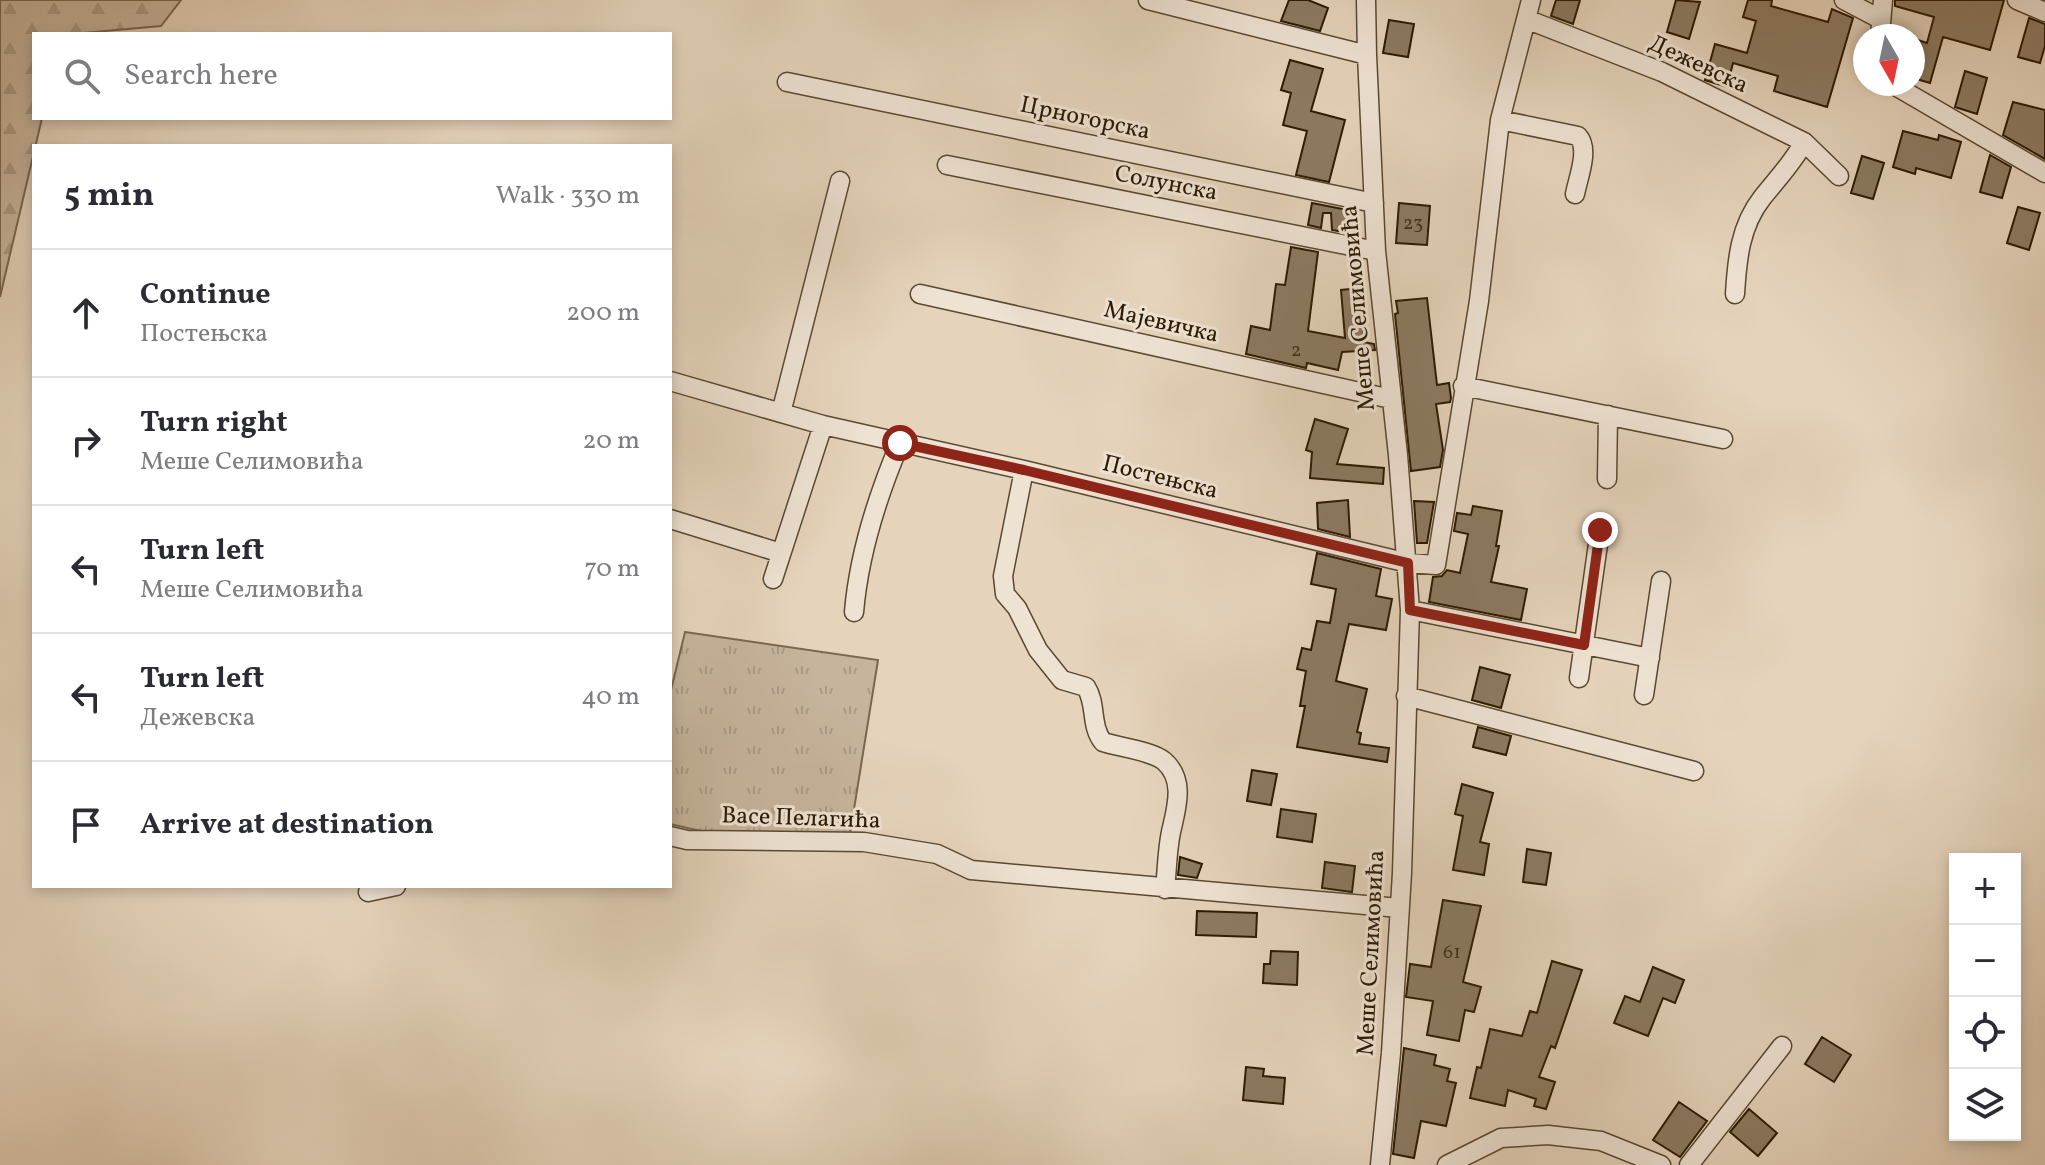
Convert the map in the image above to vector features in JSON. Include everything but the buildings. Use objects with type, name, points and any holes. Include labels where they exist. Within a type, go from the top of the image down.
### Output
[{"type":"street","points":[[1148,0],[1367,55]]},
{"type":"street","name":"Меше Селимовића","points":[[1366,0],[1376,251],[1408,563],[1410,610],[1399,908],[1391,1053],[1380,1165]]},
{"type":"street","points":[[1408,563],[1431,567],[1439,561],[1463,386],[1479,301],[1500,120],[1531,0]]},
{"type":"street","points":[[1844,0],[1881,18]]},
{"type":"street","points":[[2017,0],[2045,12]]},
{"type":"street","name":"Дежевска","points":[[1526,19],[1662,72],[1804,142],[1839,176]]},
{"type":"street","name":"Црногорска","points":[[787,82],[1374,203]]},
{"type":"street","points":[[1913,96],[2045,173]]},
{"type":"street","points":[[1500,120],[1578,136],[1584,149],[1575,194]]},
{"type":"street","points":[[1735,294],[1737,254],[1746,226],[1760,201],[1792,164],[1804,142]]},
{"type":"street","name":"Солунска","points":[[947,165],[1376,251]]},
{"type":"street","points":[[781,413],[840,181]]},
{"type":"street","name":"Мајевичка","points":[[920,294],[1391,399]]},
{"type":"street","name":"Постењска","points":[[672,382],[823,425],[1408,563]]},
{"type":"street","points":[[1463,386],[1723,439]]},
{"type":"street","points":[[1607,479],[1608,415]]},
{"type":"street","points":[[773,579],[823,425]]},
{"type":"street","points":[[854,612],[856,583],[875,509],[900,443]]},
{"type":"street","points":[[1024,470],[1003,576],[1005,594],[1017,608],[1038,650],[1062,680],[1086,687],[1091,696],[1097,734],[1103,742],[1163,760],[1175,776],[1177,815],[1171,832],[1165,889]]},
{"type":"street","points":[[672,520],[781,553]]},
{"type":"street","points":[[1579,678],[1600,530]]},
{"type":"street","points":[[1644,695],[1661,581]]},
{"type":"street","points":[[1410,610],[1650,658]]},
{"type":"street","points":[[1406,696],[1694,771]]},
{"type":"street","name":"Васе Пелагића","points":[[672,836],[687,840],[864,842],[937,854],[971,870],[1399,908]]},
{"type":"street","points":[[368,892],[387,888]]},
{"type":"street","points":[[1689,1165],[1782,1046]]},
{"type":"street","points":[[1447,1165],[1501,1138],[1548,1135],[1601,1141],[1661,1165]]},
{"type":"green space","points":[[0,0],[181,0],[161,26],[94,32],[32,32],[32,120],[42,120],[36,144],[32,144],[32,161],[0,297]]},
{"type":"green space","points":[[685,632],[878,660],[850,834],[718,835],[672,824],[672,686]]},
{"type":"route","points":[[900,443],[1408,563],[1410,610],[1584,645],[1600,530]]}]
